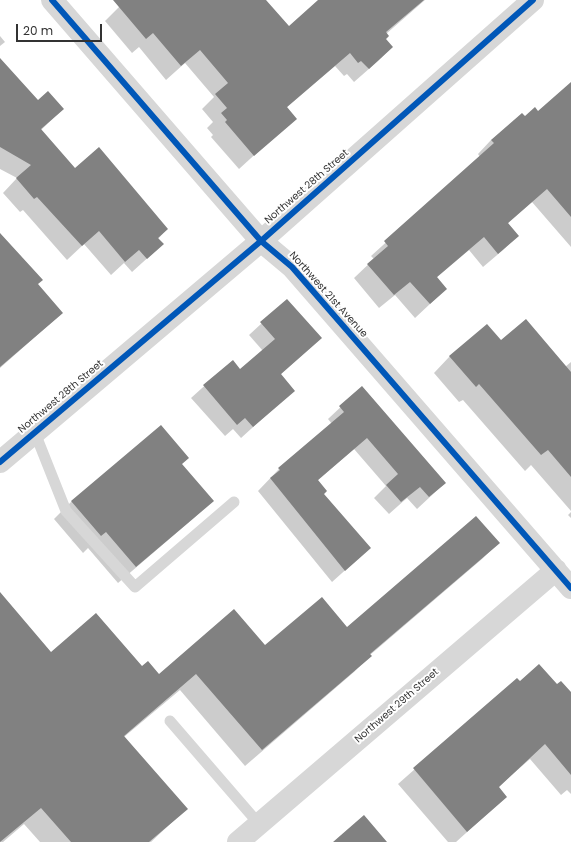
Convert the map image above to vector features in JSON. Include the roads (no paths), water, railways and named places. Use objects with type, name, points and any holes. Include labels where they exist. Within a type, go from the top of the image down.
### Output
[{"type":"street","name":"Northwest 21st Avenue","points":[[52,0],[261,241],[292,267],[571,588]]},
{"type":"street","name":"Northwest 28th Street","points":[[0,462],[261,241],[533,0]]},
{"type":"street","name":"Northwest 29th Street","points":[[238,842],[556,570]]},
{"type":"lane","points":[[35,433],[66,511],[135,587],[234,502]]},
{"type":"lane","points":[[170,721],[259,824]]}]
